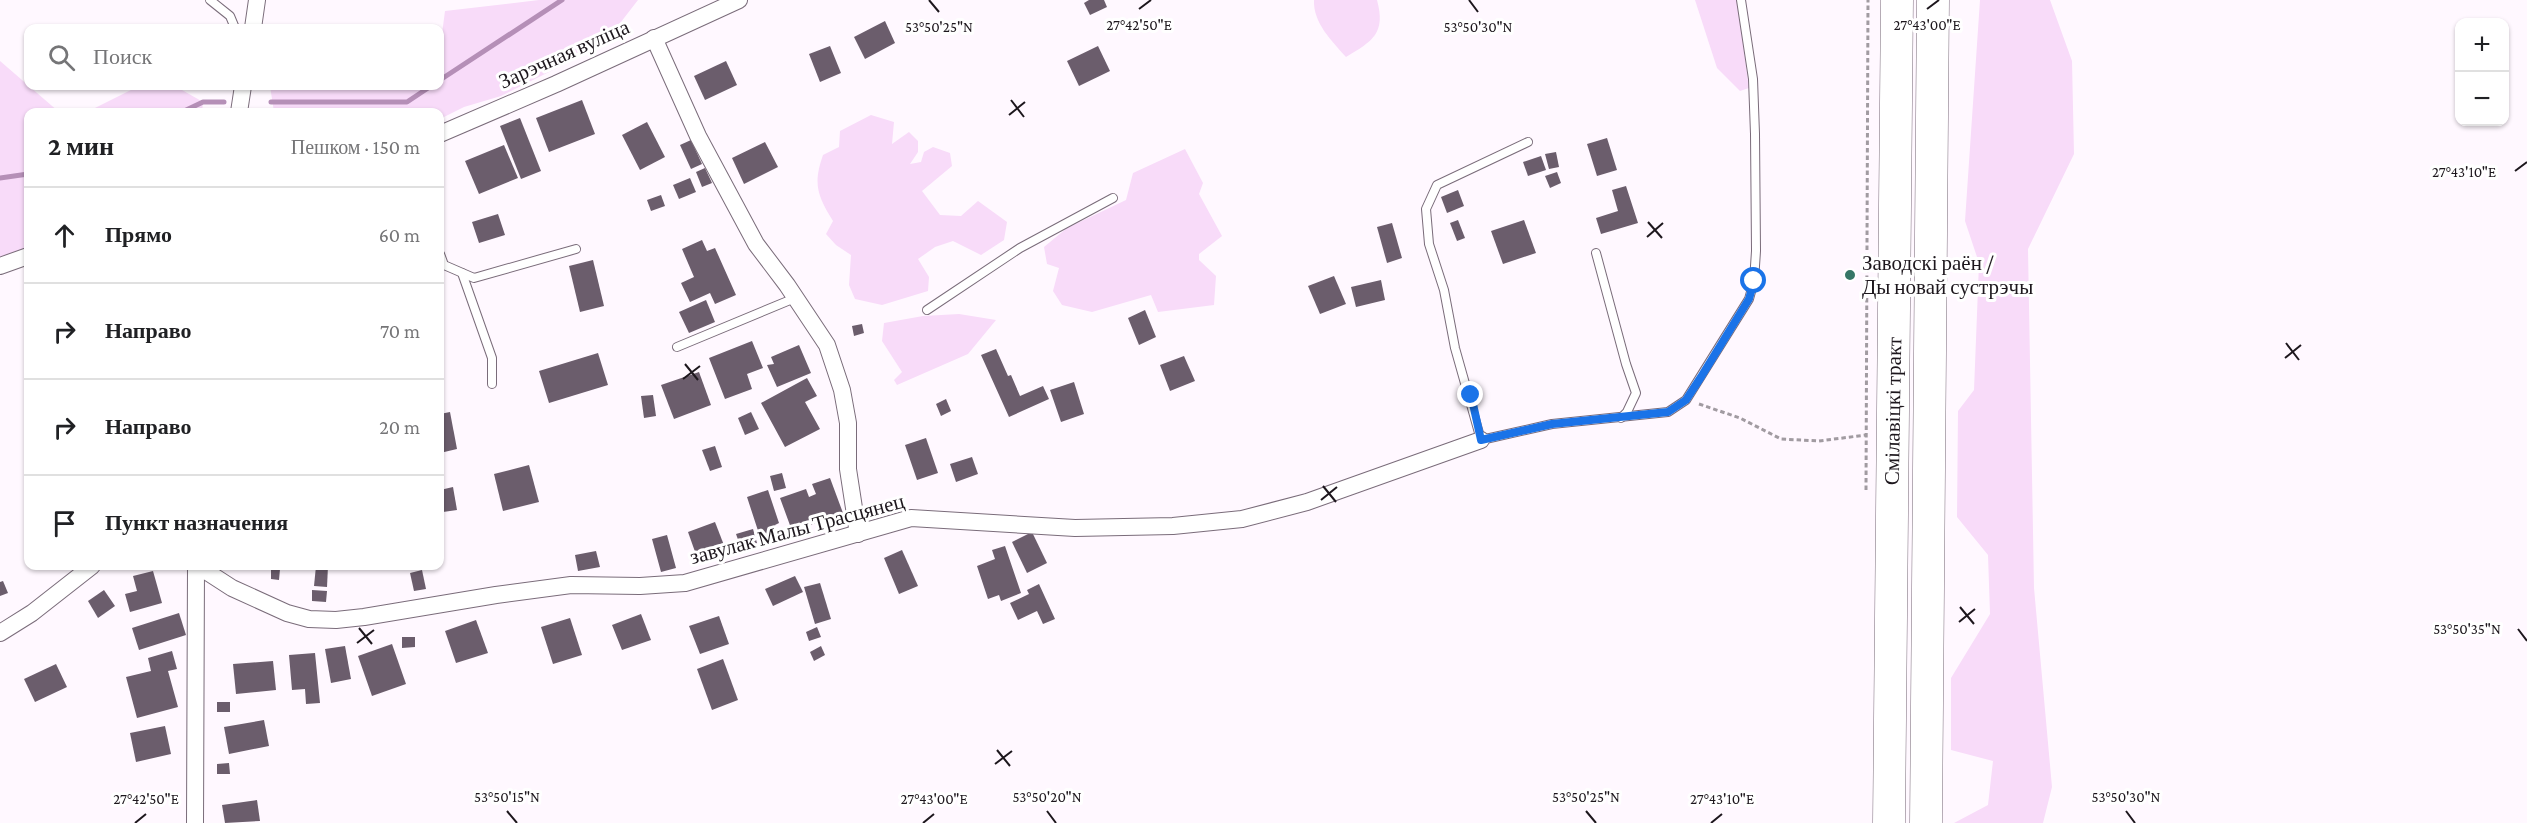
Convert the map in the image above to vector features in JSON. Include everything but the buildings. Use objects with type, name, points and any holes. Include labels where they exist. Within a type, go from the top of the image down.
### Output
[{"type":"highway","name":"Смілавіцкі тракт","points":[[1889,823],[1897,0]]},
{"type":"highway","name":"Смілавіцкі тракт","points":[[1926,823],[1933,0]]},
{"type":"street","points":[[253,24],[257,0]]},
{"type":"street","name":"Зарэчная вуліца","points":[[444,132],[739,0]]},
{"type":"street","points":[[654,39],[698,136],[756,244],[827,345],[842,390],[848,423],[848,469],[858,534]]},
{"type":"street","points":[[240,108],[242,90]]},
{"type":"street","points":[[0,266],[24,257]]},
{"type":"street","name":"завулак Малы Трасцянец","points":[[203,570],[232,588],[287,613],[309,619],[336,620],[571,585],[640,586],[685,583],[911,518],[1076,528],[1173,526],[1242,519],[1306,502],[1481,440]]},
{"type":"street","points":[[0,633],[32,613],[87,570]]},
{"type":"street","name":"завулак Малы Трасцянец","points":[[195,823],[197,570]]},
{"type":"lane","points":[[210,0],[230,16],[233,24]]},
{"type":"lane","points":[[1528,142],[1437,185],[1426,209],[1429,244],[1444,290],[1455,348],[1471,395],[1481,440],[1552,424],[1668,412],[1686,400],[1749,299],[1754,281],[1756,251],[1753,79],[1741,0]]},
{"type":"lane","points":[[927,310],[1020,248],[1113,198]]},
{"type":"lane","points":[[444,266],[474,278],[576,249]]},
{"type":"lane","points":[[1596,253],[1636,393],[1627,412],[1621,418]]},
{"type":"lane","points":[[462,273],[492,358],[492,384]]},
{"type":"lane","points":[[677,347],[795,298]]},
{"type":"path","points":[[1866,494],[1868,0]]},
{"type":"path","points":[[1686,400],[1740,418],[1781,439],[1819,441],[1866,435]]},
{"type":"shaded area","points":[[539,0],[638,0],[614,31],[583,55],[501,96],[464,107],[444,117],[444,108],[273,108],[271,90],[444,90],[445,11]]},
{"type":"shaded area","points":[[1314,0],[1377,0],[1380,21],[1375,35],[1364,46],[1346,57],[1320,24]]},
{"type":"shaded area","points":[[1695,0],[1737,0],[1749,88],[1740,91],[1717,68]]},
{"type":"shaded area","points":[[1980,0],[2050,0],[2072,61],[2074,154],[2028,249],[2034,588],[2052,787],[2043,823],[1954,823],[1988,805],[1993,761],[1951,750],[1951,678],[1990,614],[1988,555],[1957,517],[1958,411],[1974,390],[1979,263],[1965,221]]},
{"type":"shaded area","points":[[0,61],[24,82],[24,90],[34,90],[54,108],[24,108],[24,248],[0,257]]},
{"type":"shaded area","points":[[131,90],[182,90],[203,102],[202,108],[95,108]]},
{"type":"shaded area","points":[[871,115],[894,122],[892,144],[909,132],[918,141],[918,152],[910,164],[921,162],[924,152],[933,147],[950,153],[952,166],[922,191],[940,215],[961,216],[978,201],[1007,222],[1004,240],[981,255],[953,241],[935,247],[918,259],[929,277],[928,291],[882,305],[855,299],[849,285],[851,255],[836,245],[826,234],[833,221],[823,204],[818,189],[818,174],[823,155],[839,147],[840,131]]},
{"type":"shaded area","points":[[1185,149],[1203,183],[1199,194],[1222,236],[1199,254],[1199,260],[1216,276],[1214,305],[1158,312],[1151,295],[1092,312],[1062,305],[1053,291],[1059,268],[1047,264],[1044,247],[1067,228],[1126,200],[1133,173]]},
{"type":"shaded area","points":[[959,314],[996,320],[968,354],[897,385],[894,380],[902,372],[882,341],[884,323],[923,316]]},
{"type":"waterway","points":[[444,77],[562,0]]},
{"type":"waterway","points":[[271,102],[407,102],[425,90]]},
{"type":"waterway","points":[[190,108],[203,102],[224,102]]},
{"type":"waterway","points":[[0,178],[24,175]]},
{"type":"place","name":"Заводскі раён / Ды новай сустрэчы","points":[[1850,275]]},
{"type":"route","points":[[1471,395],[1481,440],[1552,424],[1668,412],[1686,400],[1749,299],[1754,281]]}]
